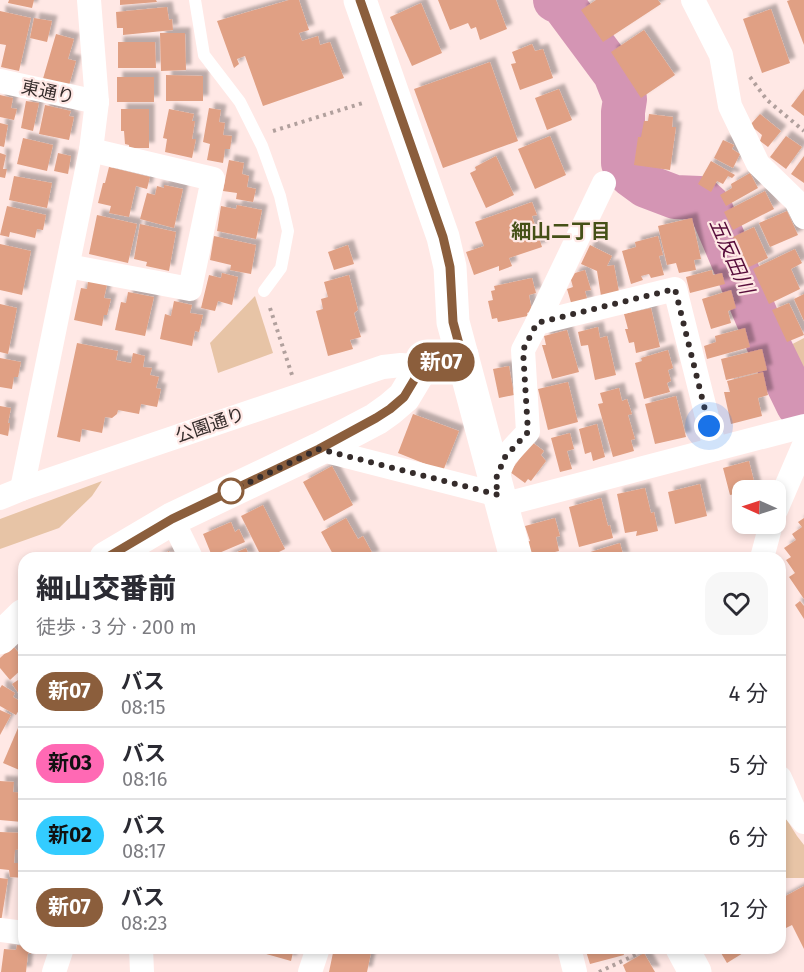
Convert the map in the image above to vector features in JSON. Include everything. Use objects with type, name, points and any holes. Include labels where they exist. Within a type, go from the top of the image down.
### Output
[{"type":"street","points":[[11,493],[68,266],[91,150],[97,102],[89,0]]},
{"type":"street","points":[[360,0],[443,237],[450,267],[453,322],[514,552]]},
{"type":"street","points":[[693,0],[721,55],[730,106],[758,164],[801,206]]},
{"type":"street","name":"東通り","points":[[0,81],[97,102]]},
{"type":"street","points":[[68,266],[190,289],[213,179],[91,150]]},
{"type":"street","points":[[499,493],[505,457],[528,432],[523,350],[604,183]]},
{"type":"street","points":[[537,323],[675,289],[715,449]]},
{"type":"street","points":[[116,552],[172,519],[319,449],[390,409],[404,397],[422,367],[462,355]]},
{"type":"street","name":"公園通り","points":[[11,493],[383,367],[401,365],[422,367]]},
{"type":"street","points":[[319,449],[499,493],[715,449],[804,426]]},
{"type":"street","points":[[786,487],[804,445]]},
{"type":"street","points":[[172,519],[188,552]]},
{"type":"street","points":[[764,552],[768,534]]},
{"type":"street","points":[[0,638],[18,621]]},
{"type":"street","points":[[786,792],[794,810],[804,822]]},
{"type":"street","points":[[0,930],[18,932]]},
{"type":"street","points":[[54,972],[60,954]]},
{"type":"street","points":[[141,954],[142,972]]},
{"type":"street","points":[[310,972],[316,954]]},
{"type":"street","points":[[570,954],[575,972]]},
{"type":"street","points":[[685,954],[695,972]]},
{"type":"lane","points":[[195,0],[204,55],[240,102],[262,146],[280,196],[288,231],[281,268],[264,291]]},
{"type":"path","points":[[748,75],[767,100],[804,131]]},
{"type":"path","points":[[272,131],[368,101]]},
{"type":"path","points":[[264,291],[298,396]]},
{"type":"path","points":[[599,972],[637,954]]},
{"type":"shaded area","points":[[255,296],[273,353],[218,373],[210,343]]},
{"type":"shaded area","points":[[804,338],[804,393],[783,349]]},
{"type":"shaded area","points":[[102,481],[92,496],[59,528],[0,549],[0,519]]},
{"type":"shaded area","points":[[786,819],[804,845],[804,878],[786,878]]},
{"type":"building","points":[[9,0],[34,0],[32,8],[8,3]]},
{"type":"building","points":[[120,0],[156,0],[157,2],[120,5]]},
{"type":"building","points":[[289,0],[299,0],[309,30],[299,33],[302,41],[318,36],[320,45],[330,42],[344,78],[263,106],[245,56],[237,59],[239,64],[234,68],[217,21]]},
{"type":"building","points":[[438,0],[496,0],[507,29],[480,40],[476,27],[471,29],[468,23],[450,30]]},
{"type":"building","points":[[596,0],[658,0],[661,4],[603,42],[581,10]]},
{"type":"building","points":[[804,0],[804,45],[787,1]]},
{"type":"building","points":[[421,3],[442,53],[412,66],[390,17]]},
{"type":"building","points":[[167,7],[169,20],[172,19],[173,30],[123,35],[123,28],[117,28],[116,12]]},
{"type":"building","points":[[771,9],[790,63],[762,73],[743,19]]},
{"type":"building","points":[[0,11],[31,18],[19,71],[1,67],[6,45],[0,44]]},
{"type":"building","points":[[34,18],[52,21],[47,42],[30,38]]},
{"type":"building","points":[[644,30],[675,75],[641,98],[611,52]]},
{"type":"building","points":[[160,33],[185,33],[186,70],[161,71]]},
{"type":"building","points":[[56,34],[74,39],[68,59],[76,61],[68,89],[42,82]]},
{"type":"building","points":[[118,42],[155,42],[156,68],[118,68]]},
{"type":"building","points":[[532,44],[535,51],[543,49],[553,78],[520,90],[511,64],[516,63],[512,52]]},
{"type":"building","points":[[490,62],[518,141],[443,168],[414,89]]},
{"type":"building","points":[[166,75],[203,76],[203,101],[166,101]]},
{"type":"building","points":[[117,77],[154,77],[154,102],[117,102]]},
{"type":"building","points":[[559,89],[572,120],[547,130],[535,98]]},
{"type":"building","points":[[804,89],[804,116],[791,106]]},
{"type":"building","points":[[0,95],[13,98],[11,108],[17,109],[14,120],[0,117]]},
{"type":"building","points":[[26,101],[39,103],[33,131],[21,128]]},
{"type":"building","points":[[45,105],[71,111],[69,116],[74,117],[69,140],[39,134]]},
{"type":"building","points":[[209,108],[221,110],[219,122],[225,123],[223,135],[232,136],[230,149],[225,149],[223,163],[207,160],[210,144],[203,142]]},
{"type":"building","points":[[121,109],[149,109],[149,148],[129,148],[129,145],[125,144],[124,131],[121,131]]},
{"type":"building","points":[[169,109],[194,114],[192,139],[196,139],[192,158],[165,152],[167,139],[163,138]]},
{"type":"building","points":[[649,114],[673,117],[672,127],[676,127],[670,170],[634,165],[638,137],[641,137],[644,121],[648,121]]},
{"type":"building","points":[[760,114],[781,131],[768,147],[760,141],[762,135],[750,125]]},
{"type":"building","points":[[0,123],[8,125],[4,147],[0,146]]},
{"type":"building","points":[[550,136],[566,175],[535,189],[518,149]]},
{"type":"building","points":[[786,136],[802,147],[786,169],[770,157]]},
{"type":"building","points":[[23,138],[53,145],[47,171],[17,164]]},
{"type":"building","points":[[723,140],[734,145],[732,149],[740,154],[733,168],[714,158]]},
{"type":"building","points":[[0,153],[6,155],[3,169],[7,169],[5,178],[0,177]]},
{"type":"building","points":[[58,153],[71,156],[68,174],[54,171]]},
{"type":"building","points":[[496,156],[514,195],[486,208],[470,173],[476,170],[475,167]]},
{"type":"building","points":[[804,156],[804,183],[791,174]]},
{"type":"building","points":[[229,160],[244,163],[242,174],[249,176],[247,187],[256,189],[253,202],[236,199],[237,193],[223,191]]},
{"type":"building","points":[[711,161],[735,175],[732,178],[728,176],[723,184],[717,181],[711,192],[698,184]]},
{"type":"building","points":[[109,167],[150,177],[147,189],[136,186],[129,217],[109,213],[111,206],[98,203]]},
{"type":"building","points":[[750,173],[758,188],[726,206],[720,195],[732,188],[731,184]]},
{"type":"building","points":[[14,176],[52,183],[47,208],[9,200]]},
{"type":"building","points":[[164,185],[183,189],[174,228],[140,219],[147,193],[155,195],[157,186],[164,188]]},
{"type":"building","points":[[765,191],[774,209],[733,230],[724,212]]},
{"type":"building","points":[[532,202],[537,215],[532,216],[542,247],[509,258],[512,266],[499,271],[499,266],[474,275],[466,252],[484,246],[475,222]]},
{"type":"building","points":[[237,205],[262,210],[256,239],[217,231],[221,206],[236,209]]},
{"type":"building","points":[[7,206],[46,215],[43,230],[37,229],[35,238],[10,232],[9,237],[0,235]]},
{"type":"building","points":[[787,211],[798,235],[770,247],[759,223]]},
{"type":"building","points":[[97,215],[137,224],[128,263],[89,254]]},
{"type":"building","points":[[692,218],[701,259],[694,260],[696,270],[679,273],[676,263],[667,265],[658,226]]},
{"type":"building","points":[[140,224],[176,232],[169,271],[146,266],[147,262],[134,259]]},
{"type":"building","points":[[754,227],[768,258],[747,268],[733,237]]},
{"type":"building","points":[[214,236],[256,245],[251,274],[230,270],[231,265],[210,260]]},
{"type":"building","points":[[658,236],[663,255],[659,256],[664,275],[651,278],[649,274],[641,276],[643,280],[631,284],[622,251],[636,247],[635,242]]},
{"type":"building","points":[[0,244],[31,251],[22,295],[0,290]]},
{"type":"building","points":[[348,245],[354,264],[334,270],[328,252]]},
{"type":"building","points":[[590,245],[612,256],[607,266],[614,265],[619,292],[601,296],[597,271],[581,264]]},
{"type":"building","points":[[795,249],[802,263],[791,269],[800,289],[769,304],[753,269]]},
{"type":"building","points":[[585,270],[591,290],[585,291],[588,302],[572,306],[567,289],[573,287],[571,280],[575,273]]},
{"type":"building","points":[[712,270],[713,275],[722,273],[725,284],[690,293],[686,277]]},
{"type":"building","points":[[222,273],[238,277],[232,305],[218,301],[215,311],[201,308],[209,275],[221,278]]},
{"type":"building","points":[[349,275],[358,310],[354,313],[361,337],[350,340],[353,349],[328,356],[316,311],[323,309],[321,299],[328,297],[324,282]]},
{"type":"building","points":[[532,278],[536,293],[529,295],[532,311],[527,313],[528,316],[498,322],[497,318],[492,319],[488,301],[493,300],[491,291],[495,290],[494,286]]},
{"type":"building","points":[[88,281],[107,285],[104,298],[111,299],[102,326],[74,320],[81,288],[87,289]]},
{"type":"building","points":[[731,290],[736,308],[728,311],[731,323],[711,329],[702,299]]},
{"type":"building","points":[[128,292],[154,297],[145,336],[115,330],[121,302],[126,303]]},
{"type":"building","points":[[804,294],[804,321],[794,299]]},
{"type":"building","points":[[174,301],[192,305],[190,313],[203,315],[199,332],[195,331],[192,346],[160,339],[165,314],[171,316]]},
{"type":"building","points":[[789,303],[804,335],[787,342],[772,310]]},
{"type":"building","points":[[0,304],[17,308],[8,354],[0,352]]},
{"type":"building","points":[[651,308],[660,347],[636,353],[634,342],[629,343],[624,314]]},
{"type":"building","points":[[598,327],[600,338],[607,336],[616,375],[595,380],[588,345],[581,346],[578,332]]},
{"type":"building","points":[[745,328],[750,347],[707,359],[704,346],[716,342],[715,336]]},
{"type":"building","points":[[567,330],[579,372],[552,379],[542,345],[546,345],[544,336]]},
{"type":"building","points":[[77,343],[118,351],[116,360],[131,363],[133,353],[145,356],[143,367],[152,368],[150,375],[159,377],[156,388],[161,389],[157,407],[141,404],[139,414],[118,410],[112,418],[105,417],[102,433],[82,429],[80,442],[57,437]]},
{"type":"building","points":[[762,349],[767,370],[726,380],[721,359]]},
{"type":"building","points":[[668,350],[673,368],[668,370],[671,381],[667,383],[670,392],[644,399],[635,363],[642,361],[641,358]]},
{"type":"building","points":[[0,358],[21,362],[18,377],[14,377],[12,389],[0,387]]},
{"type":"building","points":[[509,366],[514,395],[499,398],[493,369]]},
{"type":"building","points":[[763,372],[768,395],[758,398],[762,416],[731,424],[724,392],[730,392],[727,381]]},
{"type":"building","points":[[568,382],[578,422],[548,430],[538,389]]},
{"type":"building","points":[[619,388],[622,401],[627,399],[632,414],[628,415],[635,439],[631,440],[634,451],[613,457],[598,404],[603,403],[600,393]]},
{"type":"building","points":[[676,396],[686,437],[655,444],[645,404]]},
{"type":"building","points":[[0,406],[11,408],[8,436],[0,434]]},
{"type":"building","points":[[413,414],[459,431],[443,471],[398,453]]},
{"type":"building","points":[[597,424],[605,457],[593,461],[591,452],[585,454],[579,429]]},
{"type":"building","points":[[570,433],[574,449],[567,451],[572,469],[560,472],[551,438]]},
{"type":"building","points":[[532,442],[544,451],[541,455],[546,461],[531,481],[528,479],[525,483],[510,472]]},
{"type":"building","points":[[749,461],[754,480],[732,480],[732,495],[730,495],[723,468]]},
{"type":"building","points":[[332,466],[353,505],[324,521],[303,482]]},
{"type":"building","points":[[700,484],[707,516],[675,524],[668,492]]},
{"type":"building","points":[[645,488],[658,531],[636,536],[637,531],[625,533],[617,494]]},
{"type":"building","points":[[601,498],[613,538],[579,547],[569,507]]},
{"type":"building","points":[[263,505],[285,549],[279,552],[259,552],[241,516]]},
{"type":"building","points":[[346,518],[358,539],[363,536],[372,552],[332,552],[321,532]]},
{"type":"building","points":[[555,518],[560,536],[556,537],[559,551],[529,552],[526,542],[530,541],[525,526]]},
{"type":"building","points":[[804,518],[804,599],[789,577],[795,573],[786,560],[791,557],[784,548],[796,540],[792,534],[802,527],[798,522]]},
{"type":"building","points":[[231,522],[235,532],[239,529],[245,542],[221,552],[210,552],[203,534]]},
{"type":"building","points":[[620,543],[622,552],[590,552]]},
{"type":"building","points":[[800,601],[804,606],[804,619],[795,605]]},
{"type":"building","points":[[13,646],[18,652],[18,673],[10,680],[0,668],[0,658]]},
{"type":"building","points":[[18,680],[18,692],[12,684]]},
{"type":"building","points":[[2,685],[15,693],[13,697],[18,700],[16,715],[0,706]]},
{"type":"building","points":[[0,710],[11,715],[0,735]]},
{"type":"building","points":[[18,728],[18,769],[3,763]]},
{"type":"building","points":[[0,781],[14,782],[13,792],[18,792],[18,822],[0,820]]},
{"type":"building","points":[[0,832],[18,833],[18,850],[15,850],[14,863],[18,863],[18,878],[10,877],[9,870],[0,869]]},
{"type":"building","points":[[0,878],[8,879],[1,922],[0,922]]},
{"type":"building","points":[[804,886],[804,949],[792,925],[786,928],[786,896]]},
{"type":"building","points":[[18,945],[18,954],[28,954],[26,972],[1,972],[4,949],[16,950]]},
{"type":"building","points":[[266,954],[293,954],[291,961]]},
{"type":"building","points":[[333,954],[371,954],[367,972],[329,972]]},
{"type":"building","points":[[587,954],[624,955],[590,964]]},
{"type":"building","points":[[645,954],[655,972],[626,972],[623,965]]},
{"type":"building","points":[[722,954],[741,954],[727,963]]},
{"type":"waterway","name":"五反田川","points":[[555,0],[563,4],[615,74],[625,99],[623,163],[631,175],[646,186],[675,197],[700,198],[710,207],[767,341],[798,405]]},
{"type":"bus line","name":"新07","points":[[116,552],[172,519],[319,449],[376,418],[404,397],[422,367],[462,355],[453,322],[450,267],[443,237],[360,0]]},
{"type":"district","name":"細山二丁目","points":[[561,231]]},
{"type":"route","points":[[231,491],[319,449],[499,495],[495,481],[505,457],[528,432],[523,350],[537,323],[675,289],[709,426]]}]
